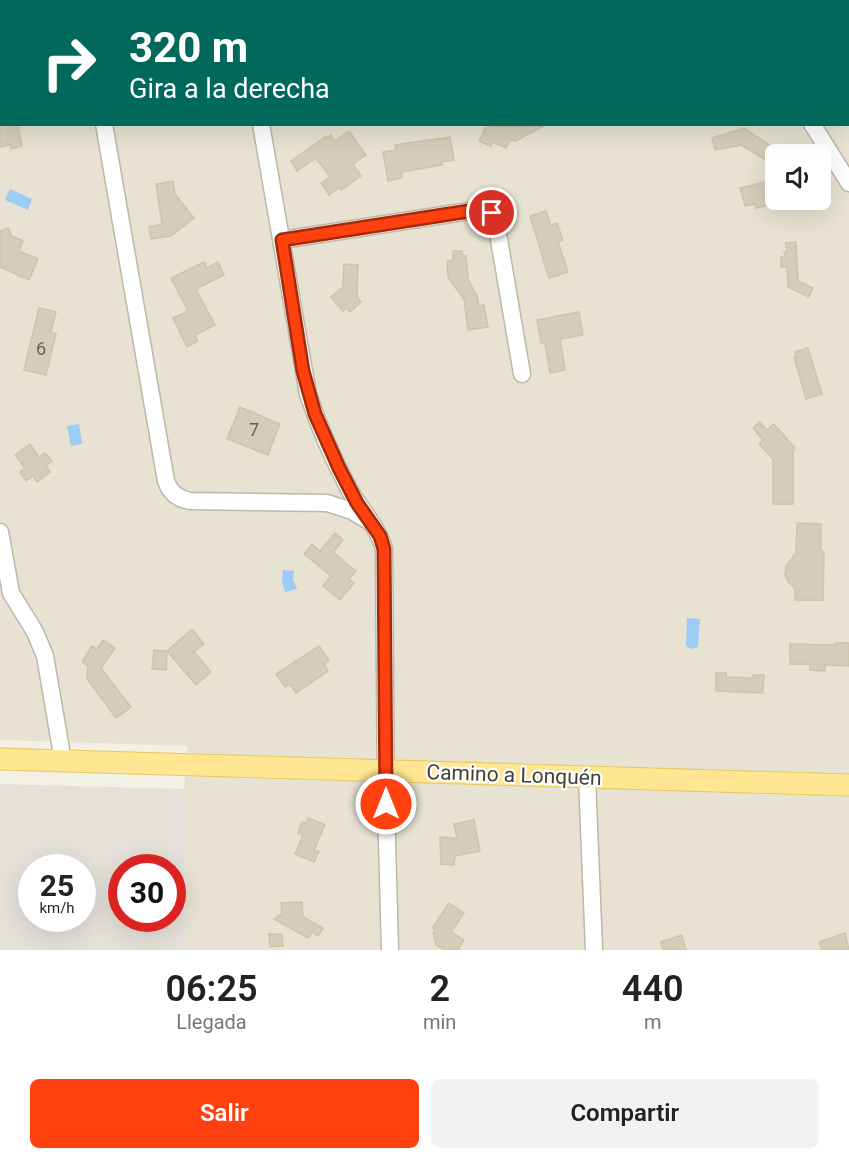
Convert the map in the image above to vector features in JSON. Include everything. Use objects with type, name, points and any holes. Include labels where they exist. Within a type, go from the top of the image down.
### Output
[{"type":"main road","name":"Camino a Lonquén","points":[[0,759],[849,785]]},
{"type":"street","points":[[104,126],[166,481],[170,490],[181,499],[190,501],[327,503],[352,511],[370,522]]},
{"type":"street","points":[[261,126],[308,394],[339,468],[380,536],[384,558],[390,950]]},
{"type":"street","points":[[813,126],[849,183]]},
{"type":"street","points":[[282,240],[482,209],[490,211],[496,222],[522,374]]},
{"type":"street","points":[[0,532],[11,593],[35,632],[45,656],[63,761]]},
{"type":"street","points":[[587,777],[594,950]]},
{"type":"shaded area","points":[[0,126],[849,126],[849,950],[185,950],[184,789],[187,746],[0,740]]},
{"type":"shaded area","points":[[0,784],[184,789],[184,854],[108,854],[108,932],[185,932],[185,950],[0,950]]},
{"type":"water","points":[[10,189],[32,199],[28,210],[5,200]]},
{"type":"water","points":[[79,424],[82,444],[71,446],[67,426]]},
{"type":"water","points":[[283,570],[294,571],[293,580],[297,589],[285,592],[282,581]]},
{"type":"water","points":[[687,618],[700,619],[698,647],[692,649],[686,646]]},
{"type":"building","points":[[0,126],[18,126],[22,146],[11,149],[10,145],[0,147]]},
{"type":"building","points":[[486,126],[543,126],[516,141],[510,140],[506,148],[493,142],[491,146],[479,141]]},
{"type":"building","points":[[744,128],[768,144],[765,144],[765,159],[741,145],[715,150],[712,138]]},
{"type":"building","points":[[349,131],[366,155],[353,164],[361,176],[341,190],[339,188],[329,195],[321,183],[330,177],[316,158],[297,171],[291,161],[325,137],[331,135],[335,141]]},
{"type":"building","points":[[450,137],[454,160],[442,162],[442,165],[401,172],[402,178],[388,181],[383,152],[396,150],[395,145]]},
{"type":"building","points":[[173,181],[175,194],[194,218],[171,236],[151,239],[149,227],[162,224],[156,184]]},
{"type":"building","points":[[765,182],[765,206],[756,208],[755,204],[745,206],[740,188]]},
{"type":"building","points":[[546,211],[551,225],[557,223],[563,240],[558,242],[568,272],[549,278],[530,216]]},
{"type":"building","points":[[8,228],[12,236],[23,241],[19,251],[38,259],[29,280],[0,267],[0,231]]},
{"type":"building","points":[[796,242],[798,281],[813,288],[809,297],[788,287],[787,267],[781,267],[781,257],[785,257],[784,252],[787,252],[786,243]]},
{"type":"building","points":[[453,251],[462,251],[463,256],[466,256],[468,279],[477,296],[479,306],[484,305],[488,327],[468,330],[464,299],[448,278],[447,261],[453,260]]},
{"type":"building","points":[[204,262],[207,268],[218,262],[224,275],[196,289],[215,325],[195,335],[198,341],[187,347],[173,318],[188,311],[171,278]]},
{"type":"building","points":[[344,264],[358,265],[357,297],[361,302],[350,312],[347,308],[343,311],[331,297],[343,287]]},
{"type":"building","points":[[39,308],[56,312],[51,332],[56,334],[46,375],[24,370]]},
{"type":"building","points":[[579,312],[583,335],[560,339],[565,370],[550,373],[545,343],[541,343],[537,320]]},
{"type":"building","points":[[808,348],[822,394],[806,399],[794,357],[796,357],[795,352]]},
{"type":"building","points":[[240,407],[280,424],[268,455],[227,439]]},
{"type":"building","points":[[760,422],[767,430],[774,424],[795,448],[793,450],[793,504],[773,504],[773,459],[759,444],[763,440],[753,428]]},
{"type":"building","points":[[30,444],[39,457],[45,453],[52,461],[46,466],[50,472],[37,482],[33,476],[26,481],[20,472],[25,468],[15,455]]},
{"type":"building","points":[[797,523],[821,524],[821,550],[824,552],[823,600],[795,600],[795,588],[785,575],[786,566],[796,553]]},
{"type":"building","points":[[335,533],[343,540],[333,552],[356,571],[349,579],[354,583],[340,600],[323,586],[331,576],[304,554],[312,544],[320,551]]},
{"type":"building","points":[[192,629],[204,644],[194,652],[211,672],[196,685],[167,651]]},
{"type":"building","points":[[103,640],[115,648],[101,668],[131,707],[116,718],[87,679],[88,666],[82,662],[92,646],[97,649]]},
{"type":"building","points":[[836,643],[849,643],[849,666],[825,665],[825,671],[810,670],[810,664],[790,664],[790,644],[836,645]]},
{"type":"building","points":[[319,646],[329,660],[324,664],[328,671],[296,693],[290,684],[285,687],[276,674]]},
{"type":"building","points":[[154,650],[167,651],[166,670],[152,669]]},
{"type":"building","points":[[716,673],[726,673],[726,677],[753,678],[753,675],[764,675],[763,693],[716,691]]},
{"type":"building","points":[[308,818],[325,825],[314,850],[319,852],[314,862],[295,854],[303,835],[298,833],[302,822],[305,824]]},
{"type":"building","points":[[474,820],[480,851],[455,856],[454,865],[441,864],[440,837],[457,838],[454,824]]},
{"type":"building","points":[[302,902],[303,917],[323,928],[318,936],[312,932],[308,938],[274,919],[282,914],[281,903]]},
{"type":"building","points":[[449,903],[464,913],[451,932],[464,940],[458,950],[445,950],[436,945],[433,933],[435,932],[433,927]]},
{"type":"building","points":[[845,933],[849,950],[822,950],[819,942]]},
{"type":"building","points":[[269,934],[282,934],[283,946],[270,947]]},
{"type":"building","points":[[682,935],[686,950],[663,950],[661,942]]},
{"type":"route","points":[[386,804],[384,549],[380,536],[348,487],[308,394],[282,240],[482,209],[492,213]]}]
